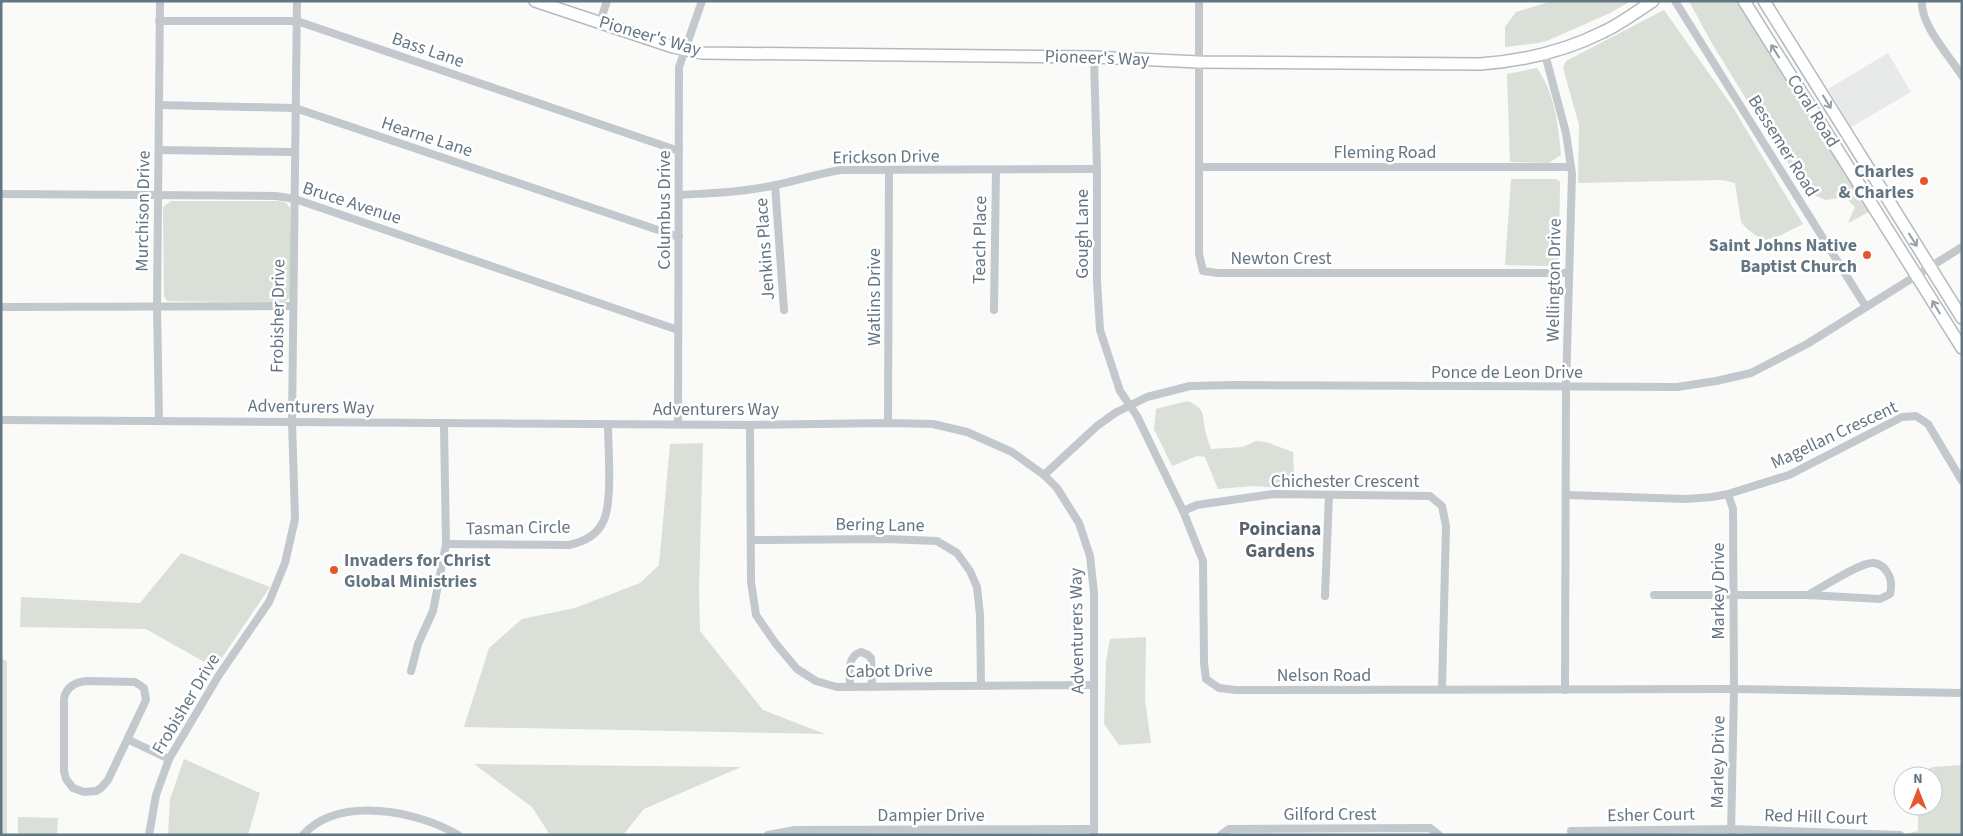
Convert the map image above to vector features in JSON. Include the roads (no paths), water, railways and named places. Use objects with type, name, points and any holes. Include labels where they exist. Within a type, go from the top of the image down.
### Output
[{"type":"main road","name":"Pioneer's Way","points":[[535,1],[686,50],[702,53],[1094,57],[1198,62],[1480,64],[1512,61],[1545,54],[1604,32],[1653,1]]},
{"type":"main road","name":"Coral Road","points":[[1744,1],[1962,348]]},
{"type":"main road","name":"Coral Road","points":[[1764,1],[1962,318]]},
{"type":"main road","points":[[1792,78],[1807,69]]},
{"type":"main road","points":[[1860,185],[1874,176]]},
{"type":"street","name":"Murchison Drive","points":[[159,421],[157,306],[160,1]]},
{"type":"street","name":"Frobisher Drive","points":[[149,835],[156,796],[169,759],[219,675],[269,602],[285,563],[295,518],[292,422],[296,1]]},
{"type":"street","points":[[600,22],[607,1]]},
{"type":"street","name":"Columbus Drive","points":[[678,423],[679,67],[702,1]]},
{"type":"street","name":"Newton Crest","points":[[1199,1],[1200,167],[1198,254],[1203,271],[1218,273],[1569,273]]},
{"type":"street","name":"Bessemer Road","points":[[1675,1],[1866,307]]},
{"type":"street","points":[[1922,1],[1926,21],[1961,72]]},
{"type":"street","name":"Bass Lane","points":[[159,21],[297,21],[679,151]]},
{"type":"street","name":"Wellington Drive","points":[[1545,54],[1566,133],[1571,167],[1566,387],[1565,690]]},
{"type":"street","name":"Gough Lane","points":[[1094,57],[1097,280],[1100,330],[1120,391],[1129,406]]},
{"type":"street","name":"Hearne Lane","points":[[159,105],[295,108],[679,236]]},
{"type":"street","points":[[159,150],[295,152]]},
{"type":"street","name":"Fleming Road","points":[[1200,167],[1571,167]]},
{"type":"street","name":"Erickson Drive","points":[[679,195],[733,191],[775,185],[840,170],[1097,169]]},
{"type":"street","name":"Teach Place","points":[[994,310],[996,170]]},
{"type":"street","name":"Watlins Drive","points":[[888,422],[889,171]]},
{"type":"street","name":"Jenkins Place","points":[[775,185],[784,310]]},
{"type":"street","name":"Bruce Avenue","points":[[1,194],[276,196],[295,199],[678,330]]},
{"type":"street","name":"Ponce de Leon Drive","points":[[1044,475],[1097,426],[1129,406],[1147,397],[1190,386],[1677,387],[1716,382],[1751,373],[1807,344],[1962,247]]},
{"type":"street","points":[[1,307],[293,306]]},
{"type":"street","name":"Nelson Road","points":[[1129,406],[1137,416],[1183,511],[1202,561],[1206,678],[1219,688],[1236,690],[1734,690]]},
{"type":"street","name":"Magellan Crescent","points":[[1567,495],[1686,499],[1728,494],[1789,475],[1902,417],[1916,416],[1928,424],[1962,481]]},
{"type":"street","name":"Adventurers Way","points":[[1,420],[444,424],[678,423],[750,425],[888,422],[933,424],[968,432],[1012,452],[1044,475],[1057,488],[1078,523],[1090,556],[1094,594],[1094,832]]},
{"type":"street","points":[[411,671],[418,644],[432,611],[446,544],[444,424]]},
{"type":"street","name":"Tasman Circle","points":[[446,544],[569,545],[584,540],[593,534],[604,521],[607,505],[608,424]]},
{"type":"street","name":"Cabot Drive","points":[[750,425],[751,582],[756,616],[797,669],[816,681],[837,687],[1094,685]]},
{"type":"street","name":"Chichester Crescent","points":[[1183,511],[1197,505],[1273,494],[1430,496],[1442,506],[1446,526],[1442,689]]},
{"type":"street","name":"Markey Drive","points":[[1728,494],[1733,509],[1734,690]]},
{"type":"street","points":[[1325,596],[1329,495]]},
{"type":"street","name":"Bering Lane","points":[[751,540],[886,539],[936,542],[957,554],[970,571],[977,587],[980,616],[981,685]]},
{"type":"street","points":[[1654,595],[1808,595],[1880,598],[1890,594],[1892,585],[1889,574],[1883,566],[1873,563],[1859,566],[1808,595]]},
{"type":"street","points":[[850,687],[851,661],[854,655],[861,652],[871,658],[872,687]]},
{"type":"street","points":[[87,681],[135,682],[142,686],[146,692],[146,700],[129,740],[108,780],[101,788],[84,792],[73,788],[66,779],[64,771],[64,700],[70,688],[80,682],[87,681]]},
{"type":"street","points":[[1734,690],[1962,693]]},
{"type":"street","name":"Marley Drive","points":[[1731,832],[1734,690]]},
{"type":"street","points":[[129,740],[169,759]]},
{"type":"street","points":[[303,835],[327,818],[362,812],[392,812],[414,816],[438,824],[458,835]]},
{"type":"street","name":"Gilford Crest","points":[[1221,835],[1229,829],[1411,828],[1430,828],[1439,835]]},
{"type":"street","name":"Dampier Drive","points":[[768,835],[795,830],[984,833],[1094,832]]},
{"type":"street","name":"Esher Court","points":[[1571,831],[1731,832]]},
{"type":"street","name":"Red Hill Court","points":[[1731,832],[1900,835]]},
{"type":"place","name":"Charles & Charles","points":[[1924,181]]},
{"type":"place","name":"Saint Johns Native Baptist Church","points":[[1867,255]]},
{"type":"place","name":"Invaders for Christ Global Ministries","points":[[334,570]]},
{"type":"district","name":"Poinciana Gardens","points":[[1280,540]]}]
